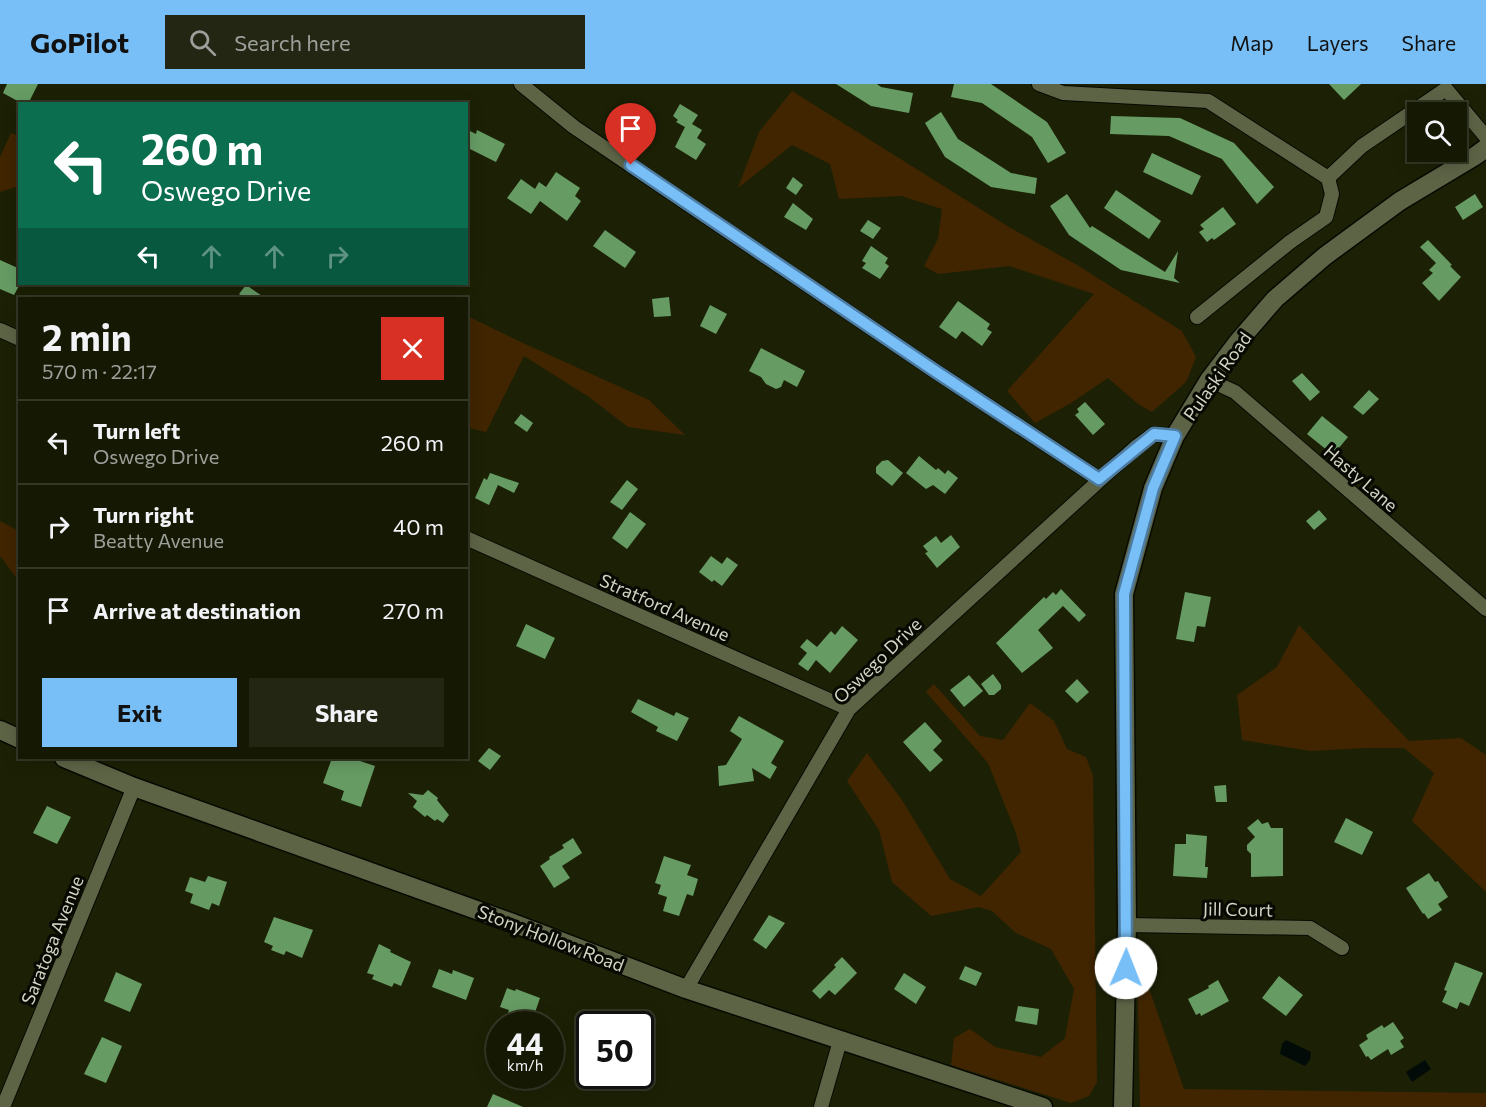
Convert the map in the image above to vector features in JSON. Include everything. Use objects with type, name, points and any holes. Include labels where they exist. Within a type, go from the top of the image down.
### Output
[{"type":"main road","name":"Pulaski Road","points":[[1123,1107],[1127,925],[1124,594],[1153,488],[1175,436],[1209,380],[1275,299],[1325,256],[1400,201],[1486,148]]},
{"type":"main road","points":[[0,730],[18,738]]},
{"type":"main road","name":"Stony Hollow Road","points":[[66,759],[134,787],[510,922],[686,989],[1043,1107]]},
{"type":"street","points":[[522,84],[574,127],[1099,479]]},
{"type":"street","points":[[1039,84],[1063,93],[1208,101],[1328,178],[1332,194],[1326,217],[1290,242],[1197,317]]},
{"type":"street","points":[[1328,178],[1362,146],[1446,89],[1486,137]]},
{"type":"street","points":[[0,330],[18,338]]},
{"type":"street","name":"Hasty Lane","points":[[1209,380],[1235,393],[1486,609]]},
{"type":"street","name":"Oswego Drive","points":[[686,989],[849,709],[1099,479],[1154,434],[1175,436]]},
{"type":"street","name":"Stratford Avenue","points":[[468,539],[849,709]]},
{"type":"street","name":"Saratoga Avenue","points":[[3,1107],[4,1091],[134,787]]},
{"type":"street","name":"Jill Court","points":[[1127,925],[1310,928],[1342,948]]},
{"type":"street","points":[[821,1107],[840,1041]]},
{"type":"shaded area","points":[[792,91],[1009,227],[1077,265],[1182,331],[1196,357],[1186,382],[1152,412],[1138,404],[1108,378],[1071,403],[1035,423],[1007,391],[1094,294],[1009,266],[938,274],[924,266],[938,239],[942,209],[901,196],[839,199],[830,164],[792,145],[738,188],[759,132]]},
{"type":"shaded area","points":[[11,133],[18,136],[18,186],[0,192],[0,157]]},
{"type":"shaded area","points":[[468,316],[649,400],[685,435],[628,427],[589,397],[524,356],[486,432],[469,428]]},
{"type":"shaded area","points":[[0,521],[18,530],[18,580],[0,556]]},
{"type":"shaded area","points":[[1299,625],[1409,741],[1461,738],[1486,755],[1486,892],[1412,821],[1434,773],[1404,748],[1311,751],[1242,740],[1237,695],[1277,667]]},
{"type":"shaded area","points":[[934,684],[980,736],[1003,740],[1030,703],[1054,721],[1067,749],[1086,757],[1093,776],[1097,1082],[1089,1096],[1071,1103],[951,1065],[954,1038],[970,1029],[995,1047],[1041,1057],[1065,1038],[1074,989],[1051,949],[1016,933],[992,911],[979,907],[931,916],[892,882],[879,830],[847,781],[867,753],[902,800],[950,879],[981,896],[1021,852],[1016,833],[988,763],[926,692]]},
{"type":"shaded area","points":[[1137,954],[1184,1089],[1486,1093],[1486,1107],[1140,1107]]},
{"type":"shaded area","points":[[1286,1040],[1311,1052],[1310,1060],[1305,1066],[1280,1054],[1282,1044]]},
{"type":"shaded area","points":[[1425,1060],[1431,1069],[1412,1082],[1406,1072]]},
{"type":"building","points":[[7,84],[38,84],[29,102],[19,102],[3,93]]},
{"type":"building","points":[[836,84],[877,84],[881,87],[913,93],[909,113],[871,106]]},
{"type":"building","points":[[954,84],[991,84],[1047,122],[1066,153],[1048,163],[1032,137],[982,103],[951,97]]},
{"type":"building","points":[[1329,84],[1361,84],[1344,100]]},
{"type":"building","points":[[680,104],[698,115],[692,124],[702,130],[697,138],[706,144],[696,160],[675,147],[685,127],[676,122],[678,120],[673,116]]},
{"type":"building","points":[[941,112],[958,139],[1011,173],[1037,178],[1035,194],[991,187],[945,157],[925,123]]},
{"type":"building","points":[[1111,116],[1180,118],[1234,143],[1274,187],[1257,204],[1222,159],[1169,136],[1110,134]]},
{"type":"building","points":[[468,130],[476,134],[477,130],[505,144],[496,162],[468,148]]},
{"type":"building","points":[[1152,153],[1201,176],[1192,195],[1143,172]]},
{"type":"building","points":[[556,172],[580,188],[575,196],[581,201],[567,221],[540,201],[531,214],[507,198],[521,179],[535,189],[539,182],[546,187]]},
{"type":"building","points":[[793,177],[803,185],[796,195],[786,188]]},
{"type":"building","points":[[1116,190],[1161,221],[1149,239],[1104,208]]},
{"type":"building","points":[[1067,194],[1090,228],[1092,226],[1165,272],[1178,251],[1174,278],[1180,283],[1121,270],[1069,235],[1050,206]]},
{"type":"building","points":[[1475,194],[1483,207],[1463,220],[1455,207]]},
{"type":"building","points":[[793,203],[813,219],[806,230],[784,217]]},
{"type":"building","points":[[1223,207],[1236,224],[1214,240],[1212,238],[1207,242],[1199,232],[1204,229],[1200,225]]},
{"type":"building","points":[[868,220],[881,228],[873,239],[860,231]]},
{"type":"building","points":[[605,230],[636,252],[625,268],[593,246]]},
{"type":"building","points":[[1428,240],[1461,277],[1439,301],[1422,283],[1433,273],[1429,270],[1436,263],[1420,247]]},
{"type":"building","points":[[871,246],[888,258],[885,263],[889,266],[880,279],[862,268],[866,263],[862,261]]},
{"type":"building","points":[[0,260],[18,268],[19,285],[14,295],[0,289]]},
{"type":"building","points":[[246,285],[264,297],[244,297],[239,294]]},
{"type":"building","points":[[669,297],[671,316],[654,317],[652,299]]},
{"type":"building","points":[[958,301],[990,324],[987,329],[992,332],[982,346],[962,331],[956,339],[939,327]]},
{"type":"building","points":[[710,305],[727,314],[716,334],[700,326]]},
{"type":"building","points":[[761,348],[805,371],[797,387],[784,380],[781,387],[776,389],[749,371]]},
{"type":"building","points":[[1302,373],[1320,392],[1310,401],[1292,381]]},
{"type":"building","points":[[1369,390],[1379,399],[1363,415],[1353,407]]},
{"type":"building","points":[[1085,402],[1105,424],[1093,435],[1075,415],[1079,412],[1077,409]]},
{"type":"building","points":[[521,414],[533,423],[527,432],[514,423]]},
{"type":"building","points":[[1322,416],[1348,437],[1333,455],[1307,434]]},
{"type":"building","points":[[919,456],[936,470],[938,468],[945,474],[948,470],[958,478],[945,494],[933,485],[926,489],[906,473]]},
{"type":"building","points":[[888,460],[903,473],[892,486],[876,473],[876,467],[882,461]]},
{"type":"building","points":[[490,473],[519,483],[514,493],[498,485],[489,505],[475,498],[484,478],[487,480]]},
{"type":"building","points":[[627,480],[638,489],[622,510],[610,502]]},
{"type":"building","points":[[1319,510],[1327,519],[1314,530],[1306,521]]},
{"type":"building","points":[[630,512],[646,524],[627,549],[612,538]]},
{"type":"building","points":[[951,535],[960,547],[937,568],[925,553],[928,552],[923,546],[936,536],[941,543]]},
{"type":"building","points":[[711,556],[722,564],[727,557],[738,565],[722,586],[699,572]]},
{"type":"building","points":[[1061,589],[1086,615],[1079,622],[1063,606],[1038,630],[1053,648],[1022,673],[996,643],[1044,597],[1046,599],[1053,592],[1056,595]]},
{"type":"building","points":[[1185,592],[1211,597],[1205,627],[1197,626],[1194,642],[1176,639]]},
{"type":"building","points":[[526,624],[555,638],[545,659],[516,646]]},
{"type":"building","points":[[842,626],[858,640],[830,673],[816,660],[808,671],[798,664],[807,653],[800,647],[807,639],[817,647],[831,631],[835,635]]},
{"type":"building","points":[[993,674],[1001,685],[1001,689],[994,695],[989,695],[981,684]]},
{"type":"building","points":[[969,675],[983,691],[964,707],[950,690]]},
{"type":"building","points":[[1077,679],[1089,692],[1077,703],[1065,691]]},
{"type":"building","points":[[638,699],[674,716],[676,712],[689,718],[677,741],[656,731],[658,727],[631,712]]},
{"type":"building","points":[[739,716],[784,741],[771,763],[777,767],[770,779],[752,768],[754,781],[719,786],[718,766],[726,765],[742,739],[730,731]]},
{"type":"building","points":[[925,722],[942,741],[933,750],[943,760],[930,772],[903,742]]},
{"type":"building","points":[[489,748],[501,756],[490,770],[478,761]]},
{"type":"building","points":[[332,759],[354,759],[375,766],[361,807],[341,800],[344,791],[323,783]]},
{"type":"building","points":[[1226,785],[1227,802],[1216,802],[1214,786]]},
{"type":"building","points":[[428,790],[438,798],[437,800],[449,815],[443,823],[427,815],[425,817],[413,807],[417,801],[408,793],[423,795]]},
{"type":"building","points":[[47,806],[71,817],[57,844],[33,833]]},
{"type":"building","points":[[1346,818],[1373,832],[1362,855],[1334,842]]},
{"type":"building","points":[[1258,819],[1262,824],[1268,822],[1271,828],[1283,828],[1283,876],[1251,877],[1251,854],[1247,850],[1247,845],[1255,837],[1247,828]]},
{"type":"building","points":[[1186,834],[1207,836],[1205,867],[1208,867],[1207,878],[1173,876],[1175,844],[1186,844]]},
{"type":"building","points":[[573,838],[582,853],[562,866],[570,878],[554,888],[540,866],[564,848],[562,845]]},
{"type":"building","points":[[664,856],[691,865],[687,875],[698,879],[693,896],[687,894],[679,916],[663,911],[667,897],[658,894],[661,885],[655,883]]},
{"type":"building","points":[[1429,873],[1435,882],[1438,881],[1448,897],[1438,904],[1442,910],[1428,919],[1406,888]]},
{"type":"building","points":[[208,876],[227,882],[219,906],[212,903],[209,910],[190,903],[193,894],[185,891],[190,877],[205,882]]},
{"type":"building","points":[[769,915],[785,923],[766,949],[753,940]]},
{"type":"building","points":[[274,917],[313,930],[302,958],[286,951],[284,955],[271,950],[273,946],[264,942]]},
{"type":"building","points":[[379,944],[411,962],[401,986],[394,983],[392,987],[372,979],[374,975],[367,973]]},
{"type":"building","points":[[842,957],[857,973],[835,995],[829,990],[820,999],[812,991],[836,967],[834,965]]},
{"type":"building","points":[[1455,962],[1483,973],[1469,1006],[1460,1002],[1457,1009],[1442,1002],[1447,991],[1444,990]]},
{"type":"building","points":[[965,966],[982,973],[976,986],[959,979]]},
{"type":"building","points":[[439,969],[452,974],[453,970],[474,978],[466,1000],[432,987]]},
{"type":"building","points":[[116,972],[142,984],[130,1012],[104,1001]]},
{"type":"building","points":[[904,973],[926,987],[916,1004],[894,989]]},
{"type":"building","points":[[1279,976],[1303,995],[1286,1016],[1262,998]]},
{"type":"building","points":[[1218,980],[1229,1001],[1201,1016],[1200,1013],[1196,1015],[1188,999],[1209,988],[1208,986]]},
{"type":"building","points":[[507,988],[540,998],[536,1011],[509,1011],[500,1007]]},
{"type":"building","points":[[1018,1006],[1039,1009],[1037,1025],[1015,1021]]},
{"type":"building","points":[[1393,1022],[1404,1038],[1400,1041],[1404,1047],[1391,1055],[1388,1049],[1371,1060],[1368,1056],[1366,1057],[1359,1045],[1368,1039],[1366,1035],[1382,1025],[1384,1028]]},
{"type":"building","points":[[102,1037],[122,1046],[106,1083],[84,1074]]},
{"type":"building","points":[[493,1094],[523,1107],[487,1107]]},
{"type":"route","points":[[631,165],[1099,479],[1154,434],[1175,436],[1153,488],[1124,594],[1126,968]]}]
